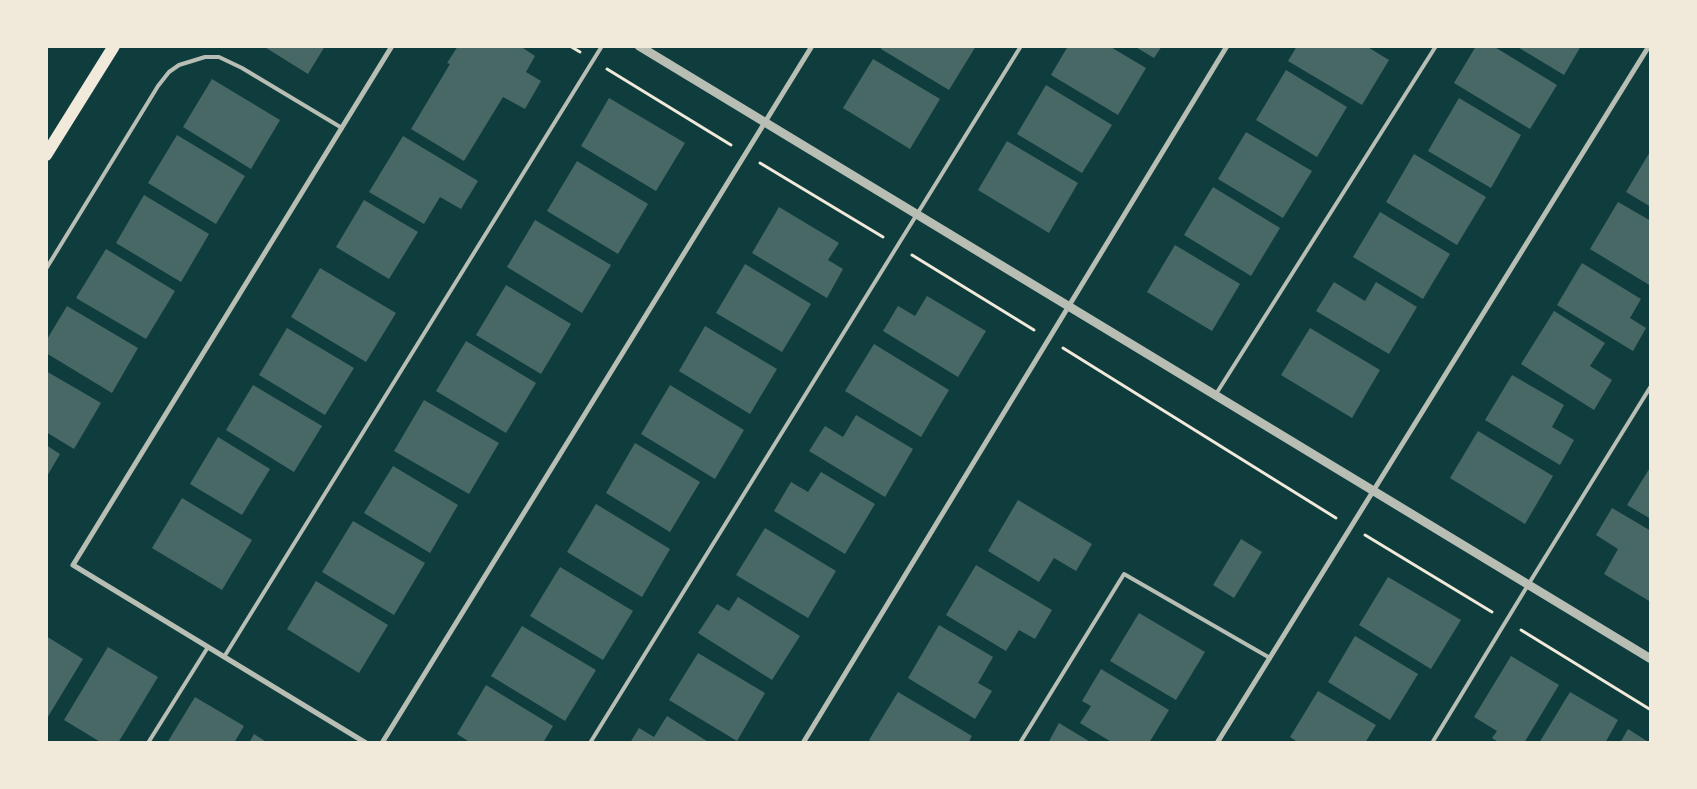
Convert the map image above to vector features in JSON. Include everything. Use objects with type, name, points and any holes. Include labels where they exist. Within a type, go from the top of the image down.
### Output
[{"type":"main road","points":[[46,156],[114,46]]},
{"type":"street","points":[[366,743],[73,565],[392,46]]},
{"type":"street","points":[[639,46],[1651,659]]},
{"type":"street","points":[[382,743],[812,46]]},
{"type":"street","points":[[803,743],[1228,46]]},
{"type":"street","points":[[1217,743],[1649,46]]},
{"type":"lane","points":[[224,657],[602,46]]},
{"type":"lane","points":[[590,743],[1021,46]]},
{"type":"lane","points":[[1215,396],[1436,46]]},
{"type":"lane","points":[[46,269],[158,86],[169,72],[179,65],[205,57],[219,57],[242,68],[342,128]]},
{"type":"lane","points":[[1432,743],[1651,386]]},
{"type":"lane","points":[[1020,743],[1124,574],[1270,658]]},
{"type":"lane","points":[[148,743],[208,647]]},
{"type":"path","points":[[570,46],[1651,710]]},
{"type":"building","points":[[263,46],[325,46],[308,74]]},
{"type":"building","points":[[458,46],[520,46],[535,56],[526,72],[541,81],[525,109],[503,97],[464,161],[411,129],[450,64],[447,63]]},
{"type":"building","points":[[882,46],[976,46],[949,90],[881,49]]},
{"type":"building","points":[[1068,46],[1109,46],[1146,68],[1118,115],[1051,75]]},
{"type":"building","points":[[1134,46],[1162,46],[1154,58]]},
{"type":"building","points":[[1297,46],[1366,46],[1389,60],[1362,105],[1288,61]]},
{"type":"building","points":[[1476,46],[1493,46],[1557,85],[1530,129],[1454,83]]},
{"type":"building","points":[[1516,46],[1581,46],[1564,75]]},
{"type":"building","points":[[873,59],[940,99],[910,149],[843,108]]},
{"type":"building","points":[[1286,70],[1347,107],[1317,157],[1256,120]]},
{"type":"building","points":[[212,79],[280,120],[251,169],[183,127]]},
{"type":"building","points":[[1046,85],[1112,125],[1082,173],[1017,134]]},
{"type":"building","points":[[609,98],[685,143],[656,191],[581,146]]},
{"type":"building","points":[[1459,98],[1521,135],[1491,188],[1428,151]]},
{"type":"building","points":[[1246,132],[1312,171],[1283,218],[1218,179]]},
{"type":"building","points":[[177,135],[245,176],[216,224],[148,183]]},
{"type":"building","points":[[403,136],[478,181],[461,209],[440,197],[424,224],[369,192]]},
{"type":"building","points":[[1007,141],[1078,183],[1049,233],[978,190]]},
{"type":"building","points":[[1651,150],[1651,207],[1626,192]]},
{"type":"building","points":[[1414,154],[1486,197],[1457,245],[1386,202]]},
{"type":"building","points":[[577,161],[648,204],[618,254],[547,211]]},
{"type":"building","points":[[1213,187],[1280,228],[1251,276],[1184,235]]},
{"type":"building","points":[[144,195],[209,234],[181,282],[116,243]]},
{"type":"building","points":[[364,200],[418,232],[389,279],[336,247]]},
{"type":"building","points":[[1618,202],[1651,221],[1651,286],[1590,249]]},
{"type":"building","points":[[779,207],[839,243],[828,260],[843,269],[827,298],[752,253]]},
{"type":"building","points":[[1380,212],[1450,254],[1423,299],[1353,257]]},
{"type":"building","points":[[535,220],[611,265],[582,313],[507,267]]},
{"type":"building","points":[[1175,245],[1240,284],[1212,331],[1147,292]]},
{"type":"building","points":[[106,249],[175,291],[146,339],[76,298]]},
{"type":"building","points":[[1582,263],[1641,299],[1630,318],[1646,328],[1633,351],[1557,305]]},
{"type":"building","points":[[745,264],[811,304],[782,352],[716,313]]},
{"type":"building","points":[[320,268],[396,313],[366,362],[291,317]]},
{"type":"building","points":[[1334,282],[1365,301],[1376,282],[1417,307],[1389,354],[1316,311]]},
{"type":"building","points":[[506,285],[571,324],[541,374],[476,335]]},
{"type":"building","points":[[927,296],[986,331],[958,377],[883,331],[898,306],[915,316]]},
{"type":"building","points":[[67,306],[138,348],[112,393],[46,353],[46,341]]},
{"type":"building","points":[[1554,311],[1605,343],[1590,366],[1612,380],[1594,410],[1521,364]]},
{"type":"building","points":[[705,326],[777,369],[750,414],[679,371]]},
{"type":"building","points":[[287,328],[354,368],[325,415],[259,375]]},
{"type":"building","points":[[1310,328],[1380,370],[1352,418],[1281,375]]},
{"type":"building","points":[[466,341],[536,383],[506,433],[436,391]]},
{"type":"building","points":[[874,344],[949,390],[921,437],[845,391]]},
{"type":"building","points":[[46,371],[101,403],[74,449],[46,432]]},
{"type":"building","points":[[1512,375],[1564,405],[1552,427],[1574,440],[1560,465],[1485,420]]},
{"type":"building","points":[[253,385],[322,426],[294,472],[226,430]]},
{"type":"building","points":[[670,385],[744,430],[715,479],[641,434]]},
{"type":"building","points":[[424,400],[499,443],[469,494],[394,451]]},
{"type":"building","points":[[856,415],[913,449],[885,497],[809,451],[825,426],[843,437]]},
{"type":"building","points":[[1478,431],[1553,476],[1525,524],[1450,478]]},
{"type":"building","points":[[218,437],[270,469],[242,515],[190,484]]},
{"type":"building","points":[[635,443],[700,482],[670,532],[606,493]]},
{"type":"building","points":[[46,445],[60,454],[46,478]]},
{"type":"building","points":[[393,466],[458,505],[430,553],[364,513]]},
{"type":"building","points":[[1651,466],[1651,519],[1627,505]]},
{"type":"building","points":[[821,472],[875,504],[845,554],[774,511],[791,482],[808,492]]},
{"type":"building","points":[[182,498],[252,540],[222,590],[152,548]]},
{"type":"building","points":[[1018,500],[1092,544],[1076,571],[1054,558],[1039,582],[988,551]]},
{"type":"building","points":[[596,504],[670,549],[642,597],[567,552]]},
{"type":"building","points":[[1612,508],[1651,531],[1651,602],[1604,574],[1618,549],[1596,535]]},
{"type":"building","points":[[353,521],[425,563],[394,615],[322,572]]},
{"type":"building","points":[[765,528],[836,571],[808,618],[736,575]]},
{"type":"building","points":[[1241,539],[1262,552],[1234,598],[1213,585]]},
{"type":"building","points":[[976,565],[1052,610],[1035,639],[1019,630],[1006,651],[946,615]]},
{"type":"building","points":[[560,567],[633,611],[603,660],[530,616]]},
{"type":"building","points":[[1388,577],[1461,620],[1431,669],[1359,625]]},
{"type":"building","points":[[316,581],[388,625],[359,673],[287,629]]},
{"type":"building","points":[[738,597],[800,636],[772,680],[698,633],[717,604],[729,611]]},
{"type":"building","points":[[1139,613],[1205,652],[1176,700],[1110,661]]},
{"type":"building","points":[[939,625],[993,657],[978,683],[992,691],[975,719],[908,678]]},
{"type":"building","points":[[522,626],[596,670],[565,721],[491,676]]},
{"type":"building","points":[[46,636],[83,659],[46,720]]},
{"type":"building","points":[[1355,636],[1418,674],[1390,720],[1328,682]]},
{"type":"building","points":[[108,647],[158,677],[118,743],[102,743],[64,720]]},
{"type":"building","points":[[698,653],[765,693],[737,741],[669,700]]},
{"type":"building","points":[[1511,656],[1559,685],[1524,743],[1500,743],[1492,738],[1497,731],[1474,717]]},
{"type":"building","points":[[1101,669],[1169,710],[1149,743],[1113,743],[1080,723],[1091,706],[1082,701]]},
{"type":"building","points":[[486,685],[553,726],[543,743],[471,743],[457,734]]},
{"type":"building","points":[[1318,691],[1376,725],[1365,743],[1299,743],[1290,737]]},
{"type":"building","points":[[898,692],[972,736],[968,743],[873,743],[869,740]]},
{"type":"building","points":[[1570,692],[1618,720],[1605,743],[1539,743]]},
{"type":"building","points":[[195,697],[244,726],[234,743],[167,743]]},
{"type":"building","points":[[667,716],[710,743],[630,743],[639,728],[654,737]]},
{"type":"building","points":[[1059,723],[1092,743],[1048,743]]},
{"type":"building","points":[[1628,729],[1650,743],[1620,743]]},
{"type":"building","points":[[254,734],[268,743],[249,743]]}]
